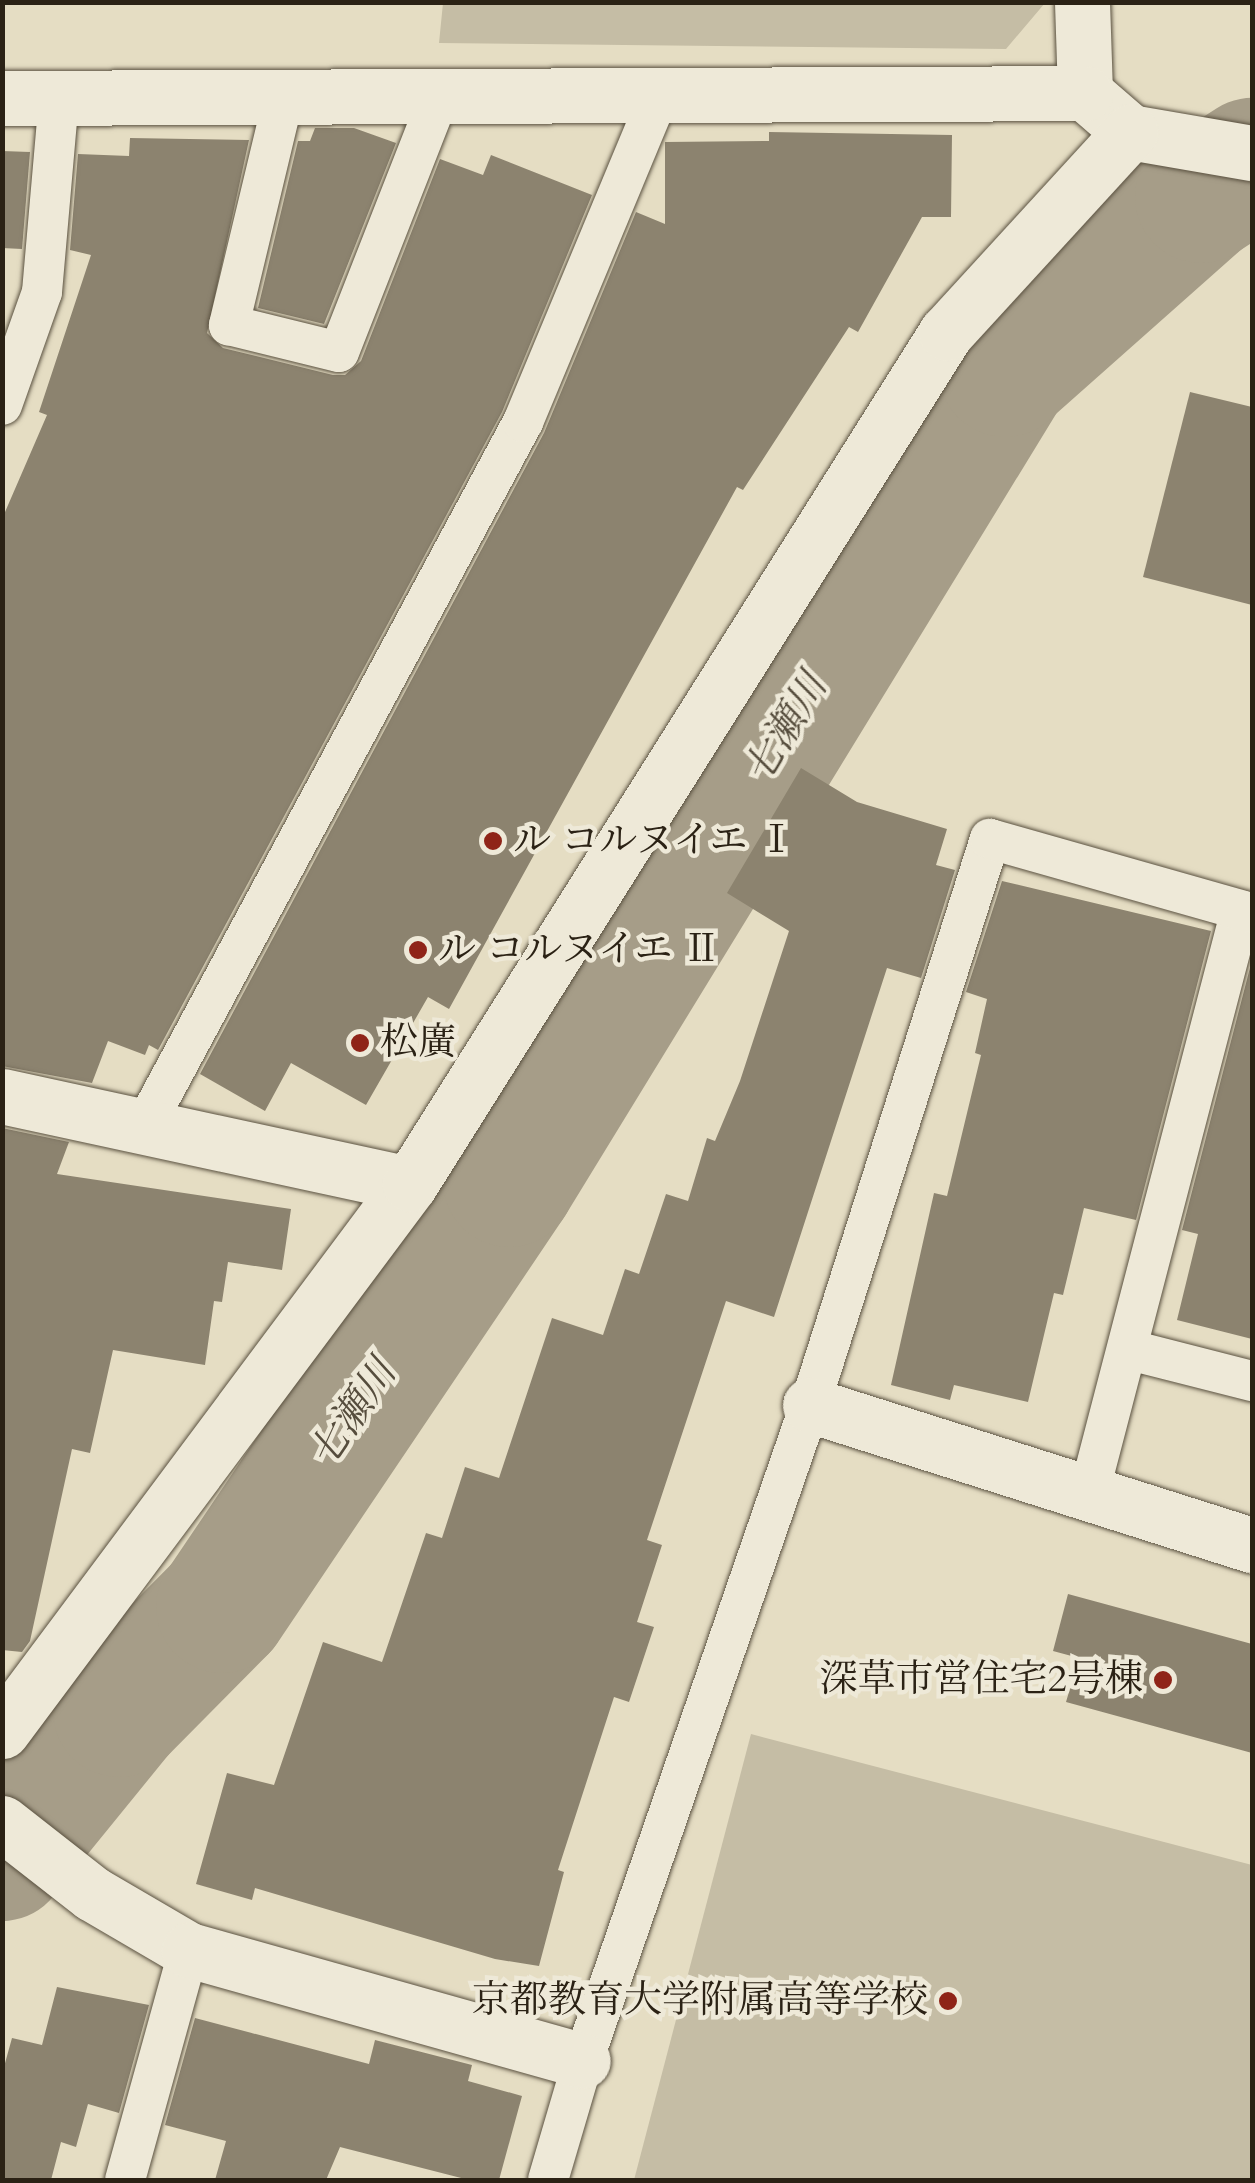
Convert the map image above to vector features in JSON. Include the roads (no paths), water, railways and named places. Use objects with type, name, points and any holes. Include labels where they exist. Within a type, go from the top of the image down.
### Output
[{"type":"street","points":[[1082,2],[1085,93]]},
{"type":"street","points":[[2,98],[284,96],[438,100],[1085,93],[1130,132],[1242,150]]},
{"type":"street","points":[[2,1731],[410,1184],[946,334],[1130,132]]},
{"type":"street","points":[[2,1096],[142,1131],[410,1184]]},
{"type":"street","points":[[810,1404],[1252,1545]]},
{"type":"street","points":[[2,1823],[93,1894],[189,1950],[583,2061]]},
{"type":"lane","points":[[2,406],[42,292],[59,96]]},
{"type":"lane","points":[[284,96],[229,325],[339,352],[438,100]]},
{"type":"lane","points":[[142,1131],[523,422],[660,96]]},
{"type":"lane","points":[[548,2180],[583,2061],[810,1404],[990,839],[1246,911],[1089,1493]]},
{"type":"lane","points":[[1130,1350],[1252,1381]]},
{"type":"lane","points":[[125,2180],[189,1950]]},
{"type":"waterway","name":"七瀬川","points":[[2,1855],[119,1711],[222,1607],[509,1181],[1005,371],[1201,197],[1252,164]]},
{"type":"place","name":"ル コルヌイエ Ⅰ","points":[[493,841]]},
{"type":"place","name":"ル コルヌイエ Ⅱ","points":[[418,950]]},
{"type":"place","name":"松廣","points":[[360,1043]]},
{"type":"place","name":"深草市営住宅2号棟","points":[[1163,1680]]},
{"type":"place","name":"京都教育大学附属高等学校","points":[[948,2001]]}]
